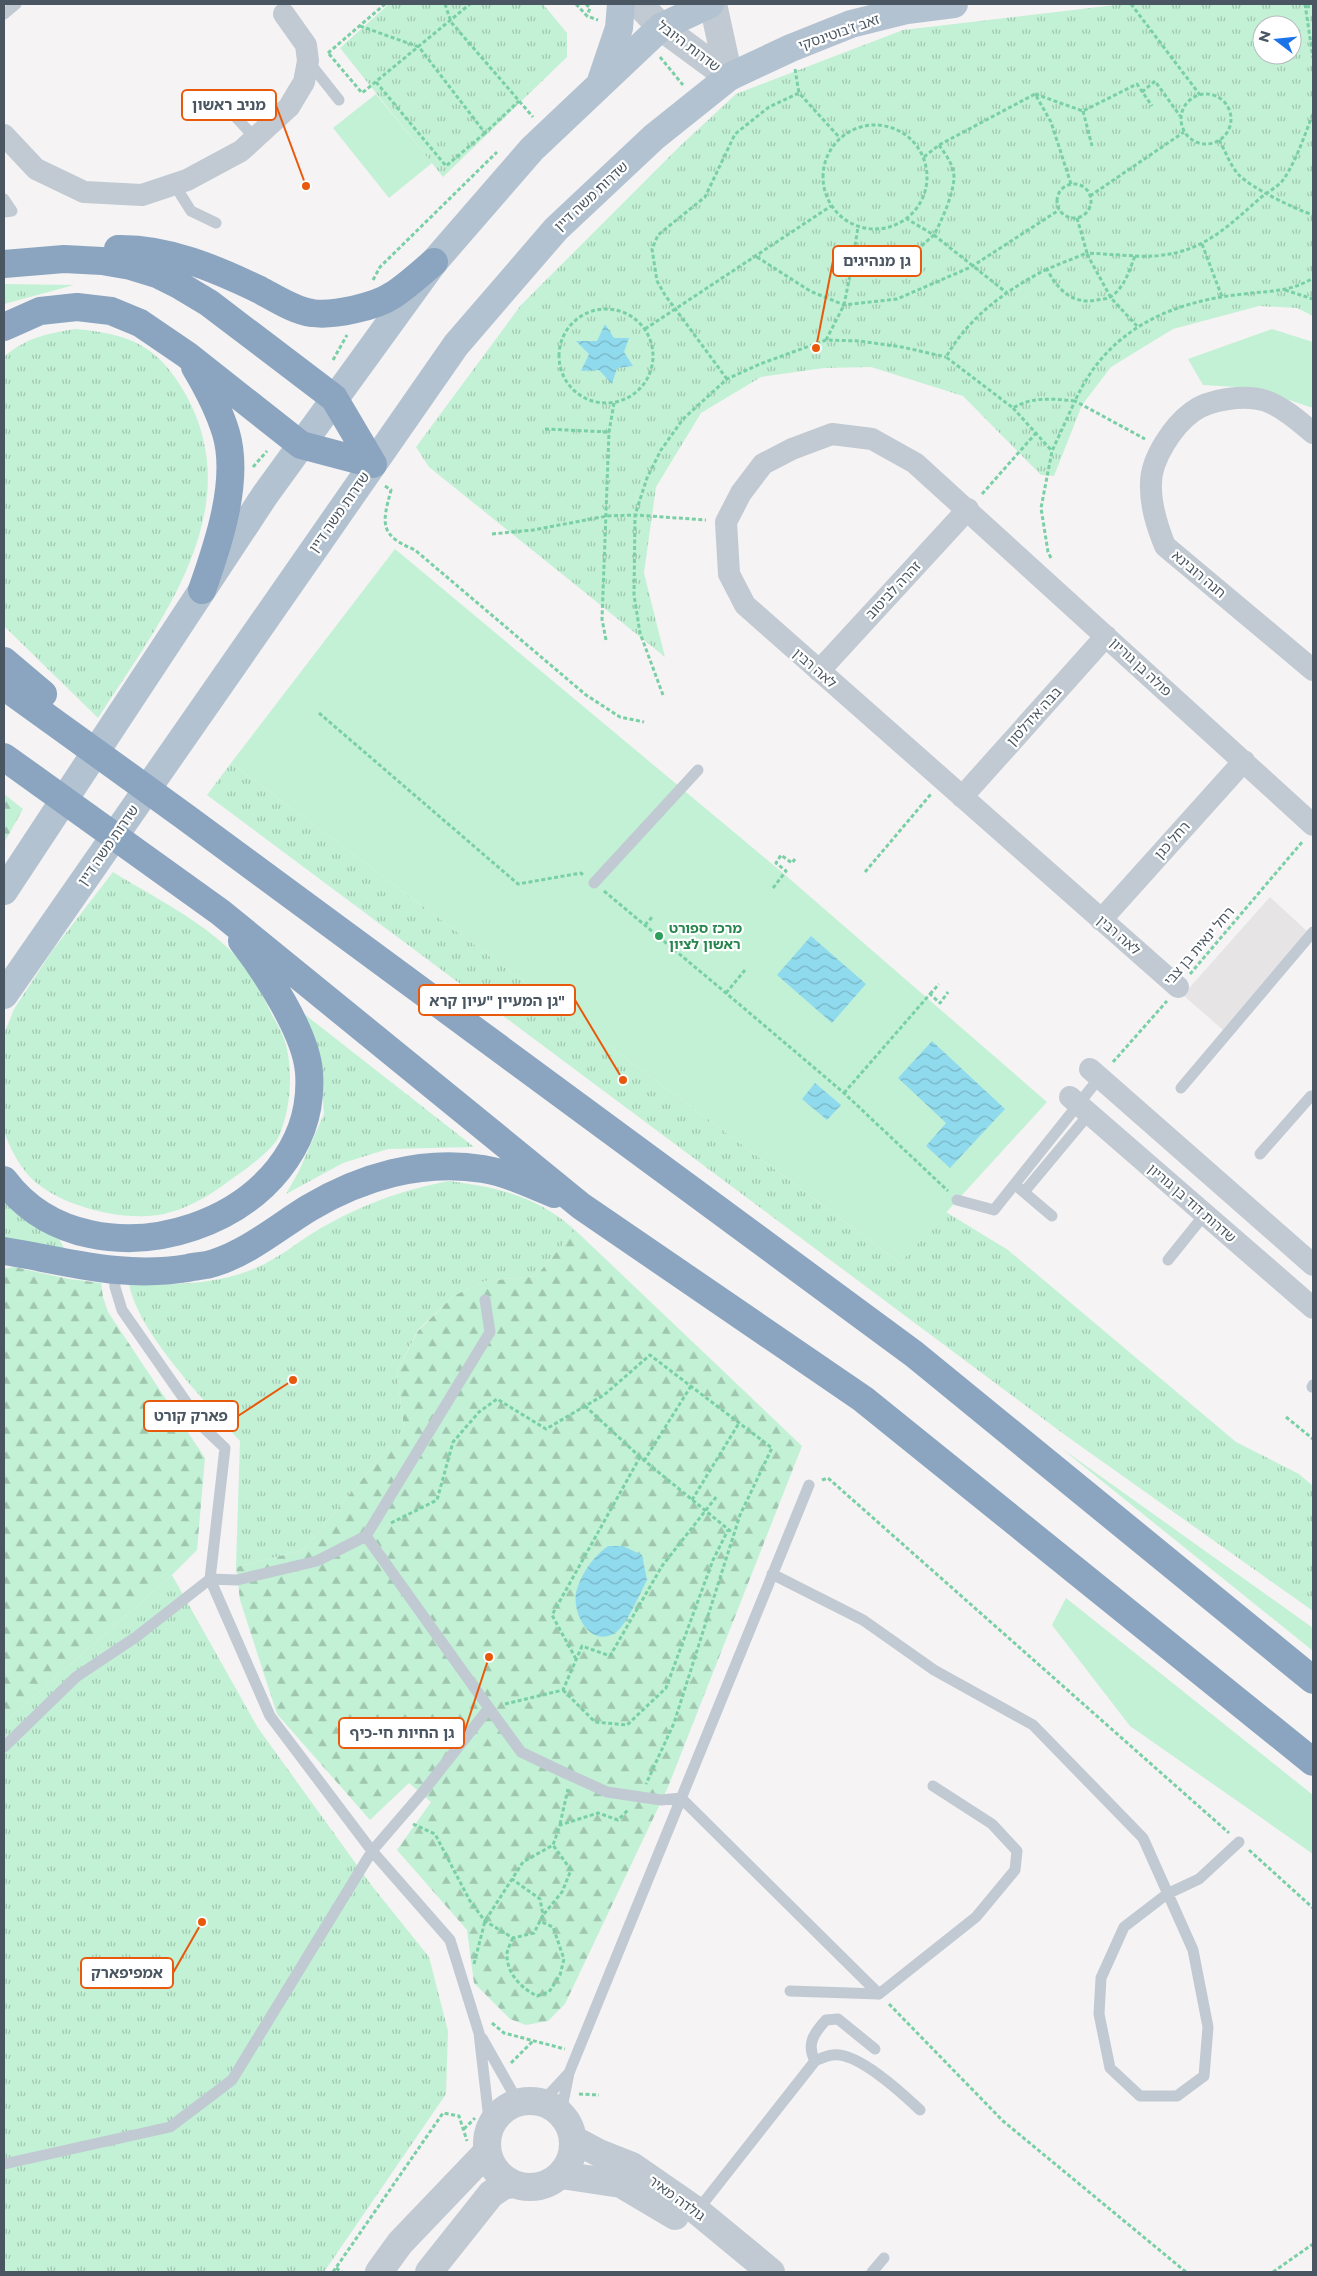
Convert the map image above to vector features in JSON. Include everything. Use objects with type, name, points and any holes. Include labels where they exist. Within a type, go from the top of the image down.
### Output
[{"type":"highway","points":[[64,259],[99,249],[131,249],[174,257],[227,274],[310,313],[330,314],[356,309],[392,296],[434,262]]},
{"type":"highway","points":[[4,264],[64,259],[102,261],[131,266],[157,274],[179,285],[209,303],[334,398],[377,474]]},
{"type":"highway","points":[[4,328],[40,311],[77,307],[111,311],[140,323],[187,355],[292,438],[377,474]]},
{"type":"highway","points":[[187,355],[217,408],[227,434],[229,460],[228,488],[215,553],[202,590]]},
{"type":"highway","points":[[4,661],[184,816]]},
{"type":"highway","points":[[4,686],[184,816],[914,1354],[1313,1680]]},
{"type":"highway","points":[[4,757],[220,912],[581,1206],[864,1399],[1313,1762]]},
{"type":"highway","points":[[4,1180],[11,1190],[33,1209],[57,1224],[84,1234],[114,1239],[152,1238],[189,1229],[221,1215],[250,1197],[277,1172],[293,1148],[303,1122],[308,1098],[309,1071],[301,1041],[281,1000],[249,950],[220,912]]},
{"type":"highway","points":[[7,1252],[114,1272],[170,1271],[213,1264],[245,1250],[309,1208],[344,1189],[378,1177],[413,1168],[454,1165],[484,1169],[507,1175],[581,1206]]},
{"type":"main road","points":[[598,88],[619,28],[621,4]]},
{"type":"main road","points":[[4,891],[182,622],[292,438],[334,398],[434,262],[532,149],[654,34],[711,4]]},
{"type":"main road","name":"זאב ז'בוטינסקי","points":[[729,77],[791,48],[852,24],[907,10],[954,4]]},
{"type":"main road","name":"שדרות משה דיין","points":[[4,994],[235,662],[377,474],[456,344],[556,228],[654,137],[729,77]]},
{"type":"street","name":"שדרות היובל","points":[[639,4],[654,34],[729,77]]},
{"type":"street","name":"שדרות היובל","points":[[711,4],[729,77]]},
{"type":"street","points":[[4,135],[36,169],[84,192],[142,195],[187,180],[241,151],[289,107],[320,54],[306,45],[284,9]]},
{"type":"street","name":"חנה רובינא","points":[[1313,433],[1297,420],[1266,401],[1248,398],[1221,399],[1192,412],[1160,448],[1150,482],[1154,521],[1166,546],[1313,670]]},
{"type":"street","points":[[726,522],[741,493],[763,464],[792,449],[832,434],[872,439],[915,463],[968,509]]},
{"type":"street","name":"פולה בן גוריון","points":[[968,509],[1244,762],[1310,831]]},
{"type":"street","name":"זהרה לביטוב","points":[[819,671],[968,509]]},
{"type":"street","name":"לאה רבין","points":[[726,522],[729,574],[744,605],[1178,988]]},
{"type":"street","name":"בבה אידלסון","points":[[962,797],[1106,636]]},
{"type":"street","name":"רחל כגן","points":[[1101,920],[1244,762]]},
{"type":"street","points":[[1095,1073],[1313,1265]]},
{"type":"street","name":"שדרות דוד בן גוריון","points":[[1079,1105],[1313,1308]]},
{"type":"street","points":[[379,2272],[400,2243],[484,2148],[501,2112],[540,2106],[571,2130],[573,2139],[573,2152],[569,2164],[551,2183],[538,2187],[525,2188],[512,2184],[496,2171],[484,2148]]},
{"type":"street","name":"גולדה מאיר","points":[[573,2139],[599,2153],[632,2166],[697,2212],[771,2272]]},
{"type":"street","name":"גולדה מאיר","points":[[561,2174],[621,2184],[677,2218],[742,2272]]},
{"type":"street","points":[[429,2272],[491,2194],[503,2186],[512,2184]]},
{"type":"lane","points":[[4,14],[16,4]]},
{"type":"lane","points":[[320,54],[339,100]]},
{"type":"lane","points":[[222,102],[255,138]]},
{"type":"lane","points":[[174,184],[191,211],[216,223]]},
{"type":"lane","points":[[4,199],[12,211],[4,212]]},
{"type":"lane","points":[[594,884],[698,770]]},
{"type":"lane","points":[[1181,1088],[1313,932]]},
{"type":"lane","points":[[1024,1192],[1079,1105],[1095,1073]]},
{"type":"lane","points":[[1260,1154],[1313,1096]]},
{"type":"lane","points":[[957,1200],[994,1210],[1079,1105]]},
{"type":"lane","points":[[1014,1184],[1052,1216]]},
{"type":"lane","points":[[1168,1260],[1205,1214]]},
{"type":"lane","points":[[114,1272],[115,1287],[122,1310],[205,1429],[225,1448],[210,1579],[270,1716],[372,1851],[450,1940],[480,2033],[501,2072],[540,2106]]},
{"type":"lane","points":[[4,1748],[76,1677],[136,1637],[210,1579],[238,1580],[317,1561],[366,1536],[490,1332],[486,1300]]},
{"type":"lane","points":[[540,2106],[569,2073],[809,1484]]},
{"type":"lane","points":[[366,1536],[521,1752],[607,1792],[661,1800],[681,1798]]},
{"type":"lane","points":[[772,1574],[863,1620],[934,1670],[1033,1726],[1143,1838],[1167,1894],[1193,1950],[1208,2027],[1204,2076],[1178,2096],[1140,2096],[1110,2068],[1099,2014],[1101,1978],[1124,1927],[1167,1894],[1199,1879],[1239,1842]]},
{"type":"lane","points":[[4,2164],[170,2127],[232,2080],[372,1851],[422,1793],[489,1708]]},
{"type":"lane","points":[[790,1992],[879,1994],[976,1917],[1014,1870],[1017,1851],[992,1824],[933,1786]]},
{"type":"lane","points":[[681,1798],[879,1994]]},
{"type":"lane","points":[[815,2061],[810,2052],[813,2035],[826,2020],[838,2019],[875,2049]]},
{"type":"lane","points":[[480,2033],[484,2148]]},
{"type":"lane","points":[[697,2212],[815,2061],[833,2054],[852,2059],[864,2065],[920,2110]]},
{"type":"lane","points":[[540,2106],[569,2073]]},
{"type":"lane","points":[[872,2272],[884,2258]]},
{"type":"path","points":[[385,4],[360,26],[320,54],[362,93],[470,4]]},
{"type":"path","points":[[445,4],[450,22],[533,116]]},
{"type":"path","points":[[586,4],[590,8],[588,16]]},
{"type":"path","points":[[1131,4],[1200,95]]},
{"type":"path","points":[[1313,6],[1306,6],[1313,58]]},
{"type":"path","points":[[360,26],[419,47],[485,133]]},
{"type":"path","points":[[654,34],[697,103]]},
{"type":"path","points":[[1142,92],[1155,81],[1181,117],[1184,132],[1196,142],[1211,143],[1219,140],[1229,127],[1230,118],[1227,107],[1218,97],[1210,94],[1200,95],[1188,101],[1181,117]]},
{"type":"path","points":[[376,82],[446,166],[519,101]]},
{"type":"path","points":[[924,158],[939,145],[1035,94],[1083,111],[1137,84],[1152,106]]},
{"type":"path","points":[[727,379],[665,295],[657,281],[652,249],[658,235],[705,197],[735,134],[769,107],[800,93],[840,138]]},
{"type":"path","points":[[1035,94],[1050,122],[1070,184]]},
{"type":"path","points":[[1083,111],[1092,146]]},
{"type":"path","points":[[946,357],[979,314],[1007,293],[1046,269],[1087,253],[1150,257],[1202,244],[1218,235],[1266,193],[1282,182],[1297,154],[1313,114]]},
{"type":"path","points":[[871,124],[888,126],[903,132],[916,143],[924,158],[928,174],[926,191],[919,207],[907,219],[892,227],[875,230],[858,227],[843,218],[831,206],[825,192],[823,177],[825,163],[831,149],[840,138],[854,129],[871,124]]},
{"type":"path","points":[[1090,196],[1184,132]]},
{"type":"path","points":[[1219,140],[1238,174],[1266,193],[1299,211],[1313,215]]},
{"type":"path","points":[[852,265],[880,268],[907,258],[934,235],[944,215],[954,178],[950,160],[939,145]]},
{"type":"path","points":[[1070,184],[1081,185],[1090,196],[1090,207],[1087,212],[1077,218],[1067,217],[1059,210],[1056,201],[1059,192],[1070,184]]},
{"type":"path","points":[[645,329],[757,257],[831,206]]},
{"type":"path","points":[[757,257],[810,291],[844,305],[897,299],[971,266],[1059,210]]},
{"type":"path","points":[[1077,218],[1087,253],[1111,298],[1138,326]]},
{"type":"path","points":[[907,219],[934,235],[1007,293]]},
{"type":"path","points":[[826,340],[844,305],[858,227]]},
{"type":"path","points":[[1202,244],[1222,297]]},
{"type":"path","points":[[1046,269],[1059,290],[1072,298],[1092,301],[1111,298],[1124,283],[1135,256]]},
{"type":"path","points":[[1052,560],[1048,552],[1041,508],[1052,451],[1075,401],[1098,362],[1138,326],[1180,306],[1222,297],[1285,290],[1302,286],[1313,278]]},
{"type":"path","points":[[1285,290],[1313,299]]},
{"type":"path","points":[[606,308],[621,311],[634,318],[645,329],[652,344],[653,359],[650,375],[641,388],[629,398],[614,403],[598,403],[584,398],[571,388],[563,375],[559,360],[560,345],[566,330],[577,319],[590,311],[606,308]]},
{"type":"path","points":[[663,695],[640,633],[634,595],[635,515],[647,478],[661,450],[683,419],[727,379],[760,364],[826,340],[859,341],[902,347],[946,357],[1013,408],[1052,451]]},
{"type":"path","points":[[1013,408],[1024,401],[1045,399],[1075,401],[1160,448]]},
{"type":"path","points":[[606,640],[602,619],[609,432],[614,403]]},
{"type":"path","points":[[545,429],[609,432]]},
{"type":"path","points":[[968,509],[1036,433]]},
{"type":"path","points":[[228,488],[292,438]]},
{"type":"path","points":[[377,474],[391,490],[384,514],[386,529],[397,543],[415,550],[586,695],[620,717],[644,722]]},
{"type":"path","points":[[492,534],[533,530],[607,516],[635,515],[726,522]]},
{"type":"path","points":[[319,713],[518,884],[581,873],[726,992],[844,1093],[957,1200]]},
{"type":"path","points":[[865,872],[942,780]]},
{"type":"path","name":"רחל ינאית בן צבי","points":[[1095,1073],[1178,988],[1310,831]]},
{"type":"path","points":[[786,871],[776,863],[781,855],[792,863]]},
{"type":"path","points":[[774,888],[795,859]]},
{"type":"path","points":[[645,925],[653,916]]},
{"type":"path","points":[[726,992],[745,970]]},
{"type":"path","points":[[844,1093],[939,984]]},
{"type":"path","points":[[930,994],[940,1003],[948,992]]},
{"type":"path","points":[[366,1536],[437,1500],[453,1442],[479,1412],[498,1399],[546,1429],[604,1395],[650,1354],[772,1448],[740,1515],[674,1723],[640,1797],[618,1820],[598,1813],[560,1825]]},
{"type":"path","points":[[644,1461],[691,1386]]},
{"type":"path","points":[[584,1406],[644,1461],[734,1535]]},
{"type":"path","points":[[1286,1417],[1313,1439]]},
{"type":"path","points":[[692,1500],[739,1423]]},
{"type":"path","points":[[576,1659],[552,1615],[640,1457]]},
{"type":"path","points":[[809,1484],[828,1478],[1313,1908]]},
{"type":"path","points":[[563,1690],[582,1646],[610,1656],[662,1566],[717,1496]]},
{"type":"path","points":[[563,1690],[595,1722],[627,1725],[666,1688],[714,1560],[728,1530]]},
{"type":"path","points":[[489,1708],[563,1690]]},
{"type":"path","points":[[472,1970],[485,1921],[523,1862],[553,1845],[560,1825],[569,1783],[566,1773]]},
{"type":"path","points":[[415,1825],[435,1834],[470,1901],[485,1921],[512,1938],[534,1932],[543,1915],[562,1892],[571,1870],[553,1845]]},
{"type":"path","points":[[512,1879],[540,1899],[543,1915]]},
{"type":"path","points":[[512,1938],[507,1953],[512,1974],[524,1990],[537,1996],[549,1992],[560,1975],[564,1959],[553,1927],[540,1921]]},
{"type":"path","points":[[879,1994],[1003,2121],[1186,2272]]},
{"type":"path","points":[[469,1999],[487,2019],[504,2033],[578,2052]]},
{"type":"path","points":[[501,2072],[534,2041]]},
{"type":"path","points":[[333,2272],[443,2113],[460,2116],[484,2148]]},
{"type":"path","points":[[1274,2272],[1313,2244]]},
{"type":"path","points":[[336,2268],[342,2272]]},
{"type":"shaded area","points":[[1270,897],[1309,933],[1223,1030],[1183,995]]},
{"type":"green space","points":[[389,4],[543,4],[567,33],[567,57],[443,177],[340,48]]},
{"type":"green space","points":[[1124,4],[1313,4],[1313,316],[1297,308],[1259,306],[1173,329],[1111,367],[1082,405],[1054,476],[1041,475],[963,396],[871,367],[824,368],[761,377],[701,413],[656,487],[644,573],[665,657],[429,467],[416,447],[521,305],[679,147],[736,94],[903,30]]},
{"type":"green space","points":[[376,94],[432,163],[389,198],[333,128]]},
{"type":"green space","points":[[4,284],[74,285],[4,304]]},
{"type":"green space","points":[[76,329],[112,334],[127,339],[141,345],[165,364],[186,395],[203,438],[208,481],[202,523],[189,564],[170,605],[98,718],[4,626],[4,357],[20,345],[37,337]]},
{"type":"green space","points":[[1272,329],[1313,342],[1313,408],[1254,388],[1203,385],[1188,359]]},
{"type":"green space","name":"מרכז ספורט ראשון לציון","points":[[395,549],[784,874],[1047,1102],[900,1263],[231,763]]},
{"type":"green space","points":[[231,763],[900,1263],[946,1212],[1008,1250],[1236,1442],[1299,1474],[1313,1486],[1313,1611],[1065,1435],[207,795]]},
{"type":"green space","points":[[4,794],[23,809],[4,843]]},
{"type":"green space","points":[[113,872],[207,930],[234,954],[251,975],[260,991],[283,1036],[289,1060],[288,1106],[282,1128],[275,1143],[251,1165],[203,1198],[180,1209],[155,1215],[116,1215],[77,1205],[59,1197],[43,1188],[30,1177],[15,1156],[4,1131],[4,1034],[14,1009],[52,951]]},
{"type":"green space","points":[[303,1013],[474,1147],[388,1149],[343,1163],[286,1194],[299,1171],[324,1114],[320,1065]]},
{"type":"green space","points":[[448,1181],[483,1186],[516,1195],[546,1209],[561,1218],[575,1230],[536,1276],[484,1281],[453,1296],[418,1330],[397,1371],[404,1429],[303,1550],[236,1567],[240,1441],[160,1346],[135,1304],[129,1284],[194,1283],[241,1274],[273,1259],[321,1228],[352,1212],[382,1199]]},
{"type":"green space","points":[[4,1200],[25,1217],[57,1235],[66,1252],[4,1238]]},
{"type":"green space","points":[[575,1230],[802,1446],[668,1787],[565,2004],[548,2021],[526,2025],[510,2019],[474,1983],[467,1930],[397,1850],[431,1802],[409,1783],[370,1820],[277,1714],[240,1600],[236,1567],[303,1550],[404,1429],[397,1371],[418,1331],[453,1296],[484,1281],[536,1276]]},
{"type":"green space","points":[[14,1267],[69,1279],[101,1283],[108,1312],[205,1458],[197,1550],[172,1575],[4,1723],[4,1269]]},
{"type":"green space","points":[[1061,1448],[1313,1628],[1313,1651]]},
{"type":"green space","points":[[172,1575],[258,1728],[372,1886],[429,1957],[448,2031],[446,2094],[324,2272],[4,2272],[4,1723]]},
{"type":"green space","points":[[1066,1598],[1313,1795],[1313,1854],[1130,1726],[1052,1625]]},
{"type":"water","points":[[605,324],[614,338],[629,338],[624,352],[633,366],[617,368],[612,384],[599,370],[581,371],[589,354],[576,341],[597,341]]},
{"type":"water","points":[[811,936],[866,984],[832,1023],[777,975]]},
{"type":"water","points":[[932,1041],[1005,1109],[950,1168],[926,1146],[946,1123],[898,1078]]},
{"type":"water","points":[[815,1083],[841,1105],[827,1120],[802,1099]]},
{"type":"water","points":[[608,1546],[623,1546],[642,1555],[647,1580],[620,1629],[606,1637],[597,1636],[584,1625],[576,1607],[576,1598],[577,1589],[585,1570]]},
{"type":"place","name":"מניב ראשון","points":[[306,186]]},
{"type":"place","name":"גן מנהיגים","points":[[816,348]]},
{"type":"place","name":"מרכז ספורט ראשון לציון","points":[[659,936]]},
{"type":"place","name":"גן המעיין \"עיון קרא\"","points":[[623,1080]]},
{"type":"place","name":"פארק קורט","points":[[293,1380]]},
{"type":"place","name":"גן החיות חי-כיף","points":[[489,1657]]},
{"type":"place","name":"אמפיפארק","points":[[202,1922]]}]
